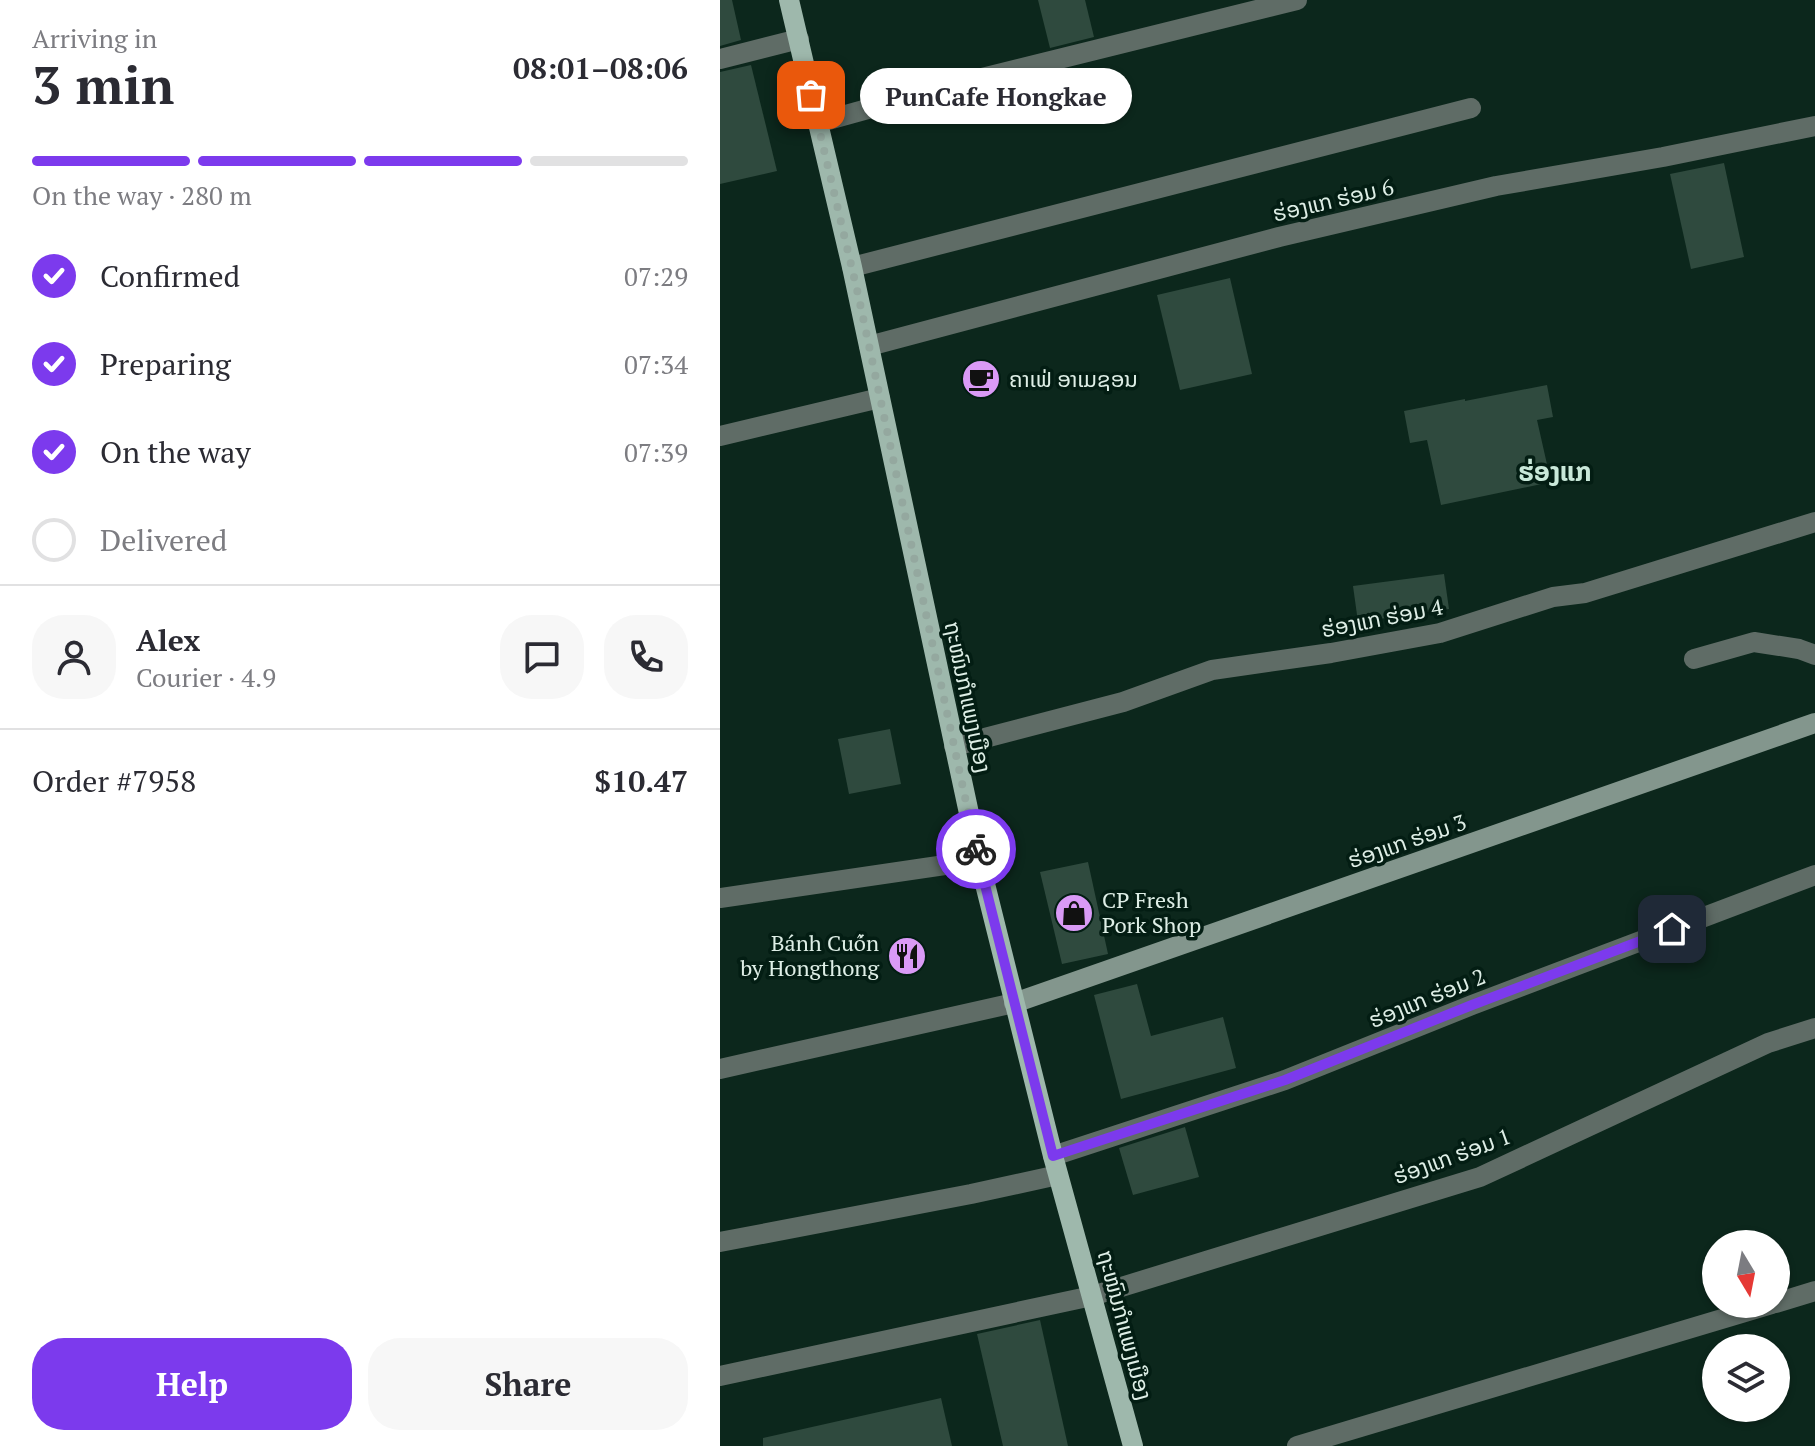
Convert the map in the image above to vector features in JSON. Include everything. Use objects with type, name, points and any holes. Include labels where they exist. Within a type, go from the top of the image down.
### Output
[{"type":"main road","name":"ຖະໜົນກຳແພງເມືອງ","points":[[789,0],[852,267],[979,860],[1056,1165],[1133,1446]]},
{"type":"street","points":[[817,123],[972,80],[1297,0]]},
{"type":"street","points":[[720,59],[799,39]]},
{"type":"street","points":[[852,267],[1471,108]]},
{"type":"street","name":"ຮ່ອງແກ ຮ່ອມ 6","points":[[869,346],[1279,237],[1496,186],[1815,126]]},
{"type":"street","points":[[720,436],[880,398]]},
{"type":"street","name":"ຮ່ອງແກ ຮ່ອມ 4","points":[[954,746],[1123,702],[1212,670],[1440,633],[1553,597],[1585,593],[1815,522]]},
{"type":"street","points":[[1694,659],[1754,642],[1799,649],[1815,655]]},
{"type":"street","name":"ຮ່ອງແກ ຮ່ອມ 3","points":[[1014,1003],[1815,723]]},
{"type":"street","points":[[720,898],[979,860]]},
{"type":"street","name":"ຮ່ອງແກ ຮ່ອມ 2","points":[[720,1242],[956,1197],[1056,1165],[1815,875]]},
{"type":"street","points":[[720,1069],[1014,1003]]},
{"type":"street","name":"ຮ່ອງແກ ຮ່ອມ 1","points":[[720,1376],[1092,1296],[1480,1177],[1768,1043],[1815,1028]]},
{"type":"street","points":[[1790,1298],[1815,1291]]},
{"type":"street","points":[[1297,1446],[1724,1318]]},
{"type":"building","points":[[720,0],[732,0],[741,40],[720,46]]},
{"type":"building","points":[[1038,0],[1085,0],[1094,37],[1050,48]]},
{"type":"building","points":[[751,65],[777,171],[720,184],[720,72]]},
{"type":"building","points":[[1724,163],[1744,257],[1691,269],[1670,174]]},
{"type":"building","points":[[1230,278],[1252,374],[1180,390],[1157,295]]},
{"type":"building","points":[[1547,385],[1553,417],[1537,420],[1551,482],[1441,505],[1427,440],[1410,443],[1404,411]]},
{"type":"building","points":[[1444,574],[1449,609],[1358,622],[1353,586]]},
{"type":"building","points":[[890,729],[901,784],[849,794],[838,739]]},
{"type":"building","name":"CP Fresh Pork Shop","points":[[1088,862],[1108,954],[1062,964],[1040,872]]},
{"type":"building","points":[[1137,984],[1151,1036],[1223,1017],[1236,1068],[1121,1099],[1094,995]]},
{"type":"building","points":[[1185,1127],[1199,1177],[1133,1195],[1119,1148]]},
{"type":"building","points":[[1040,1320],[1068,1446],[1003,1446],[977,1334]]},
{"type":"building","points":[[941,1398],[952,1446],[763,1446],[763,1438]]},
{"type":"way so far","points":[[811,95],[858,294],[976,849]]},
{"type":"place","name":"PunCafe Hongkae","points":[[811,95]]},
{"type":"place","name":"ຄາເຟ່ ອາເມຊອນ","points":[[981,379]]},
{"type":"place","name":"CP Fresh Pork Shop","points":[[1074,913]]},
{"type":"place","name":"Bánh Cuốn by Hongthong","points":[[907,956]]},
{"type":"district","name":"ຮ່ອງແກ","points":[[1555,472]]},
{"type":"route","points":[[976,849],[1053,1156],[1285,1080],[1672,929]]}]
